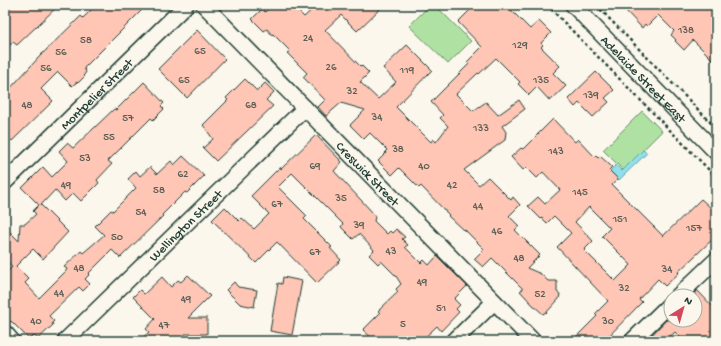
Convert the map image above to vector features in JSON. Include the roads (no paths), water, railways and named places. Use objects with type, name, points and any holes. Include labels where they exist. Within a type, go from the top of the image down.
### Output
[{"type":"street","name":"Montpelier Street","points":[[5,182],[186,5]]},
{"type":"street","name":"Creswick Street","points":[[204,5],[533,341]]},
{"type":"street","name":"Adelaide Street East","points":[[573,5],[716,152]]},
{"type":"street","name":"Wellington Street","points":[[65,341],[305,108]]},
{"type":"street","points":[[686,288],[716,260]]},
{"type":"street","points":[[454,341],[494,302]]},
{"type":"street","points":[[632,341],[663,311]]},
{"type":"street","points":[[5,334],[12,341]]},
{"type":"water","points":[[643,150],[647,153],[619,180],[610,171],[616,165],[622,171]]}]
